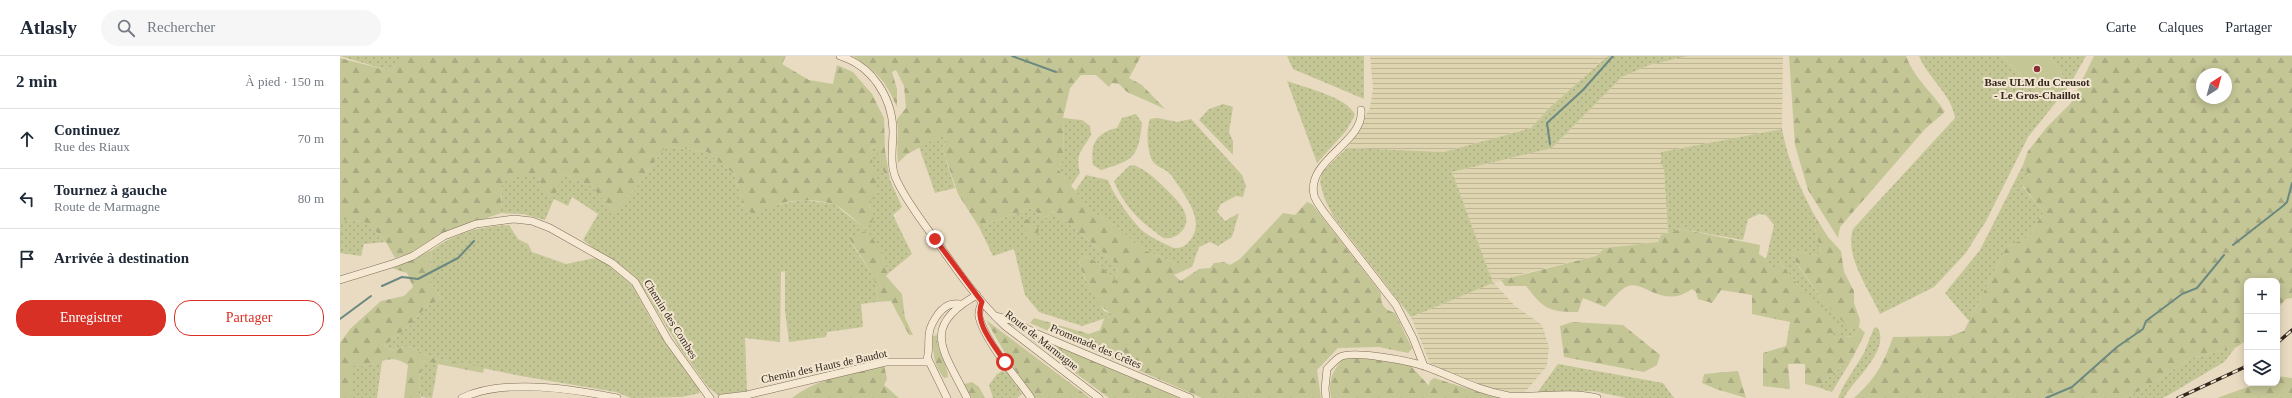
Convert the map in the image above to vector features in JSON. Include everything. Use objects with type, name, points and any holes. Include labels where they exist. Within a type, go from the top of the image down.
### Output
[{"type":"street","name":"Route de Marmagne","points":[[840,56],[859,66],[872,77],[884,92],[890,109],[893,129],[892,164],[896,179],[910,205],[982,302],[994,316],[1098,398]]},
{"type":"street","points":[[1361,110],[1362,117],[1351,136],[1317,173],[1314,195],[1323,211],[1396,305],[1413,338],[1424,366]]},
{"type":"street","name":"Chemin des Combes","points":[[340,280],[395,264],[412,256],[444,236],[476,224],[514,219],[532,221],[550,228],[612,263],[635,282],[668,340],[710,398]]},
{"type":"street","points":[[967,398],[941,341],[944,322],[962,304],[977,295]]},
{"type":"street","points":[[982,302],[979,310],[979,316],[989,338],[1030,398]]},
{"type":"street","points":[[946,398],[928,359],[928,335],[940,312],[949,305],[962,304]]},
{"type":"street","name":"Promenade des Crêtes","points":[[994,316],[1011,320],[1035,333],[1190,398]]},
{"type":"street","points":[[1326,398],[1324,390],[1327,369],[1341,356],[1367,355],[1424,366],[1463,383],[1496,393],[1526,398],[1570,396],[1597,398]]},
{"type":"street","name":"Chemin des Hauts de Baudot","points":[[722,398],[746,395],[878,363],[926,362],[928,359]]},
{"type":"street","points":[[462,398],[485,390],[534,387],[553,388],[617,398]]},
{"type":"shaded area","points":[[1370,56],[1608,56],[1549,108],[1531,128],[1444,152],[1347,148],[1370,108],[1373,88]]},
{"type":"shaded area","points":[[1688,56],[1783,56],[1782,129],[1661,152],[1661,164],[1664,169],[1668,233],[1661,235],[1658,242],[1605,248],[1596,256],[1525,273],[1494,283],[1515,306],[1542,325],[1549,347],[1547,366],[1524,393],[1496,390],[1477,385],[1430,363],[1411,317],[1493,283],[1452,172],[1552,148],[1622,77],[1649,65]]},
{"type":"green space","points":[[340,56],[405,56],[406,59],[390,71]]},
{"type":"green space","points":[[405,56],[786,56],[782,64],[809,80],[833,84],[837,65],[853,72],[872,94],[884,118],[885,150],[890,180],[884,173],[875,145],[870,149],[878,193],[869,202],[871,211],[875,216],[867,230],[841,208],[833,204],[813,200],[781,203],[753,215],[744,206],[734,174],[707,152],[666,146],[635,189],[614,211],[591,186],[563,174],[554,198],[543,190],[538,176],[516,176],[502,183],[501,213],[442,234],[411,253],[395,258],[386,242],[368,223],[340,219],[340,58],[390,71],[405,59]]},
{"type":"green space","points":[[853,56],[1141,56],[1129,78],[1142,85],[1165,109],[1127,92],[1119,84],[1112,83],[1109,87],[1096,75],[1081,75],[1070,88],[1063,118],[1064,158],[1057,168],[1093,213],[1107,219],[1144,250],[1175,263],[1185,263],[1192,267],[1174,275],[1181,281],[1199,269],[1210,268],[1214,263],[1224,262],[1230,265],[1240,259],[1283,213],[1295,215],[1307,202],[1312,204],[1381,293],[1384,306],[1388,310],[1395,313],[1412,348],[1408,353],[1379,347],[1338,348],[1317,370],[1321,398],[1202,398],[1030,323],[1034,318],[1089,334],[1100,330],[1104,319],[1114,315],[1107,311],[1096,300],[1079,262],[1085,255],[1098,263],[1116,281],[1118,265],[1053,211],[1046,218],[1030,208],[979,227],[958,194],[942,147],[947,142],[944,134],[906,155],[898,163],[897,119],[906,108],[904,86],[896,70],[892,72],[897,89],[897,107],[880,77]]},
{"type":"green space","points":[[1287,56],[1364,56],[1364,99],[1293,69]]},
{"type":"green space","points":[[1608,56],[1688,56],[1649,65],[1622,77],[1552,148],[1452,172],[1493,283],[1411,317],[1333,216],[1324,197],[1320,182],[1322,172],[1347,148],[1444,152],[1531,128],[1549,108]]},
{"type":"green space","points":[[1789,56],[1906,56],[1909,64],[1945,112],[1925,129],[1840,227],[1838,238],[1808,190],[1795,145]]},
{"type":"green space","points":[[1919,56],[2002,56],[2048,102],[2067,82],[2050,56],[2086,56],[2069,86],[2028,137],[1986,221],[1965,254],[1934,287],[1880,314],[1864,283],[1855,261],[1851,239],[1853,229],[1955,118],[1953,110],[1945,94],[1928,72]]},
{"type":"green space","name":"Base ULM du Creusot - Le Gros-Chaillot","points":[[2002,56],[2050,56],[2067,82],[2048,102]]},
{"type":"green space","points":[[2094,56],[2292,56],[2292,298],[2286,299],[2280,306],[2280,278],[2244,278],[2244,342],[2235,348],[2191,358],[2142,390],[2121,398],[1854,398],[1868,384],[1878,370],[1886,356],[1893,337],[1950,336],[1964,331],[2007,246],[2027,238],[2044,212],[2022,185],[2028,174],[2023,165],[2028,151],[2047,127],[2071,103]]},
{"type":"green space","points":[[1287,81],[1335,98],[1344,103],[1355,115],[1346,131],[1317,163]]},
{"type":"green space","points":[[1223,104],[1233,107],[1229,132],[1233,141],[1233,155],[1199,120],[1209,109]]},
{"type":"green space","points":[[1136,114],[1142,123],[1139,144],[1132,156],[1121,163],[1101,170],[1093,165],[1092,158],[1094,145],[1099,136],[1117,128],[1122,118]]},
{"type":"green space","points":[[1063,118],[1082,120],[1090,126],[1091,135],[1079,156],[1078,161],[1080,173],[1071,186],[1057,168],[1064,158]]},
{"type":"green space","points":[[1158,118],[1177,122],[1191,119],[1242,175],[1246,186],[1243,197],[1236,196],[1221,204],[1217,212],[1225,221],[1239,213],[1232,237],[1218,246],[1210,242],[1199,247],[1192,267],[1185,263],[1175,263],[1144,250],[1107,219],[1093,213],[1075,191],[1086,175],[1108,180],[1110,186],[1124,208],[1144,232],[1173,248],[1181,247],[1187,244],[1193,237],[1195,229],[1196,222],[1194,214],[1183,192],[1172,176],[1167,171],[1156,165],[1151,158],[1148,144],[1148,128],[1150,119]]},
{"type":"green space","points":[[1782,129],[1795,175],[1816,218],[1815,227],[1821,254],[1810,255],[1793,249],[1794,260],[1824,302],[1859,327],[1855,336],[1834,338],[1798,285],[1780,262],[1772,270],[1766,259],[1774,225],[1766,215],[1759,214],[1748,219],[1743,240],[1681,229],[1668,233],[1664,169],[1661,164],[1661,152]]},
{"type":"green space","points":[[944,134],[947,142],[942,147],[955,188],[935,193],[919,147]]},
{"type":"green space","points":[[876,145],[884,173],[890,180],[902,207],[893,215],[912,254],[889,273],[884,263],[883,255],[850,239],[872,275],[877,292],[877,302],[861,304],[863,327],[827,332],[826,337],[789,342],[785,311],[785,271],[781,272],[780,342],[745,338],[747,391],[718,395],[708,387],[679,347],[640,283],[583,240],[598,214],[572,197],[568,206],[554,199],[545,220],[523,214],[501,213],[502,182],[516,176],[538,176],[543,190],[563,174],[591,186],[614,211],[635,189],[666,146],[707,152],[734,174],[744,206],[767,206],[804,200],[834,204],[867,230],[871,211],[869,202],[874,175],[870,149]]},
{"type":"green space","points":[[1134,165],[1144,170],[1157,180],[1181,206],[1186,217],[1186,223],[1179,234],[1172,238],[1164,238],[1160,236],[1147,226],[1125,203],[1114,181],[1129,166]]},
{"type":"green space","points":[[2023,165],[2028,174],[2022,186],[2044,212],[2027,238],[2007,246],[1969,321],[1945,293],[1980,250]]},
{"type":"green space","points":[[1030,208],[1046,218],[1053,211],[1118,265],[1116,281],[1098,263],[1085,255],[1079,262],[1085,279],[1104,311],[1115,315],[1082,326],[1039,312],[1025,295],[1014,249],[993,256],[979,227]]},
{"type":"green space","points":[[1816,218],[1828,237],[1841,251],[1844,272],[1854,291],[1854,303],[1860,320],[1859,327],[1848,327],[1824,302],[1789,252],[1793,249],[1810,255],[1821,254],[1815,227]]},
{"type":"green space","points":[[340,219],[368,223],[386,242],[364,244],[361,256],[340,253]]},
{"type":"green space","points":[[1029,219],[1039,229],[1036,238],[1031,240],[1027,235],[1023,220]]},
{"type":"green space","points":[[509,225],[518,239],[528,244],[532,252],[566,264],[595,258],[611,266],[632,285],[654,325],[697,386],[700,393],[682,397],[631,398],[616,392],[521,376],[429,357],[409,346],[391,350],[384,346],[408,327],[425,308],[441,298],[429,280],[432,250],[459,235],[488,227]]},
{"type":"green space","points":[[1681,229],[1760,245],[1759,254],[1766,259],[1772,269],[1780,262],[1798,285],[1835,322],[1841,330],[1832,334],[1834,338],[1855,336],[1859,327],[1865,333],[1853,357],[1817,387],[1805,384],[1805,364],[1788,364],[1790,389],[1763,386],[1763,353],[1786,346],[1790,322],[1752,314],[1752,295],[1721,290],[1712,303],[1698,299],[1696,292],[1692,289],[1682,295],[1672,297],[1663,296],[1634,285],[1628,286],[1622,290],[1605,307],[1583,298],[1578,312],[1568,312],[1548,308],[1538,300],[1526,286],[1505,286],[1501,280],[1596,256],[1605,248],[1658,242],[1661,235]]},
{"type":"green space","points":[[867,230],[883,255],[884,263],[889,273],[886,276],[902,294],[905,318],[913,335],[909,335],[891,301],[877,302],[876,284],[873,276],[850,239]]},
{"type":"green space","points":[[432,250],[429,280],[441,298],[425,308],[408,327],[384,346],[391,350],[409,346],[429,357],[484,368],[483,373],[423,361],[419,382],[421,398],[404,398],[408,365],[392,359],[374,364],[352,366],[351,398],[340,398],[340,343],[350,329],[381,301],[404,296],[413,287],[407,273],[392,268]]},
{"type":"green space","points":[[986,320],[1090,398],[1034,398],[1009,360]]},
{"type":"green space","points":[[1572,322],[1623,325],[1660,355],[1657,365],[1644,372],[1564,357],[1560,326]]},
{"type":"green space","points":[[1877,327],[1880,336],[1876,354],[1844,398],[1838,398],[1844,385],[1864,353],[1874,328]]},
{"type":"green space","points":[[937,335],[938,346],[946,366],[948,377],[944,378],[940,373],[934,358],[933,336]]},
{"type":"green space","points":[[1033,335],[1179,398],[1109,398],[1030,339]]},
{"type":"green space","points":[[2235,348],[2224,362],[2167,396],[2162,398],[2121,398],[2142,390],[2191,358]]},
{"type":"green space","points":[[1853,357],[1832,392],[1817,387]]},
{"type":"green space","points":[[1344,358],[1364,358],[1411,366],[1429,386],[1430,381],[1434,378],[1498,398],[1331,398],[1330,386],[1332,376],[1336,367]]},
{"type":"green space","points":[[382,361],[377,398],[351,398],[351,366],[368,365]]},
{"type":"green space","points":[[423,361],[438,364],[432,398],[421,397],[419,382]]},
{"type":"green space","points":[[1558,364],[1663,383],[1674,398],[1627,398],[1593,391],[1537,393]]},
{"type":"green space","points":[[884,365],[887,379],[884,385],[899,398],[792,398],[802,391],[824,381]]},
{"type":"green space","points":[[1006,369],[1022,394],[1017,398],[993,398],[989,385],[997,374]]},
{"type":"green space","points":[[1738,371],[1746,398],[1702,383],[1704,374]]},
{"type":"green space","points":[[2280,376],[2292,378],[2292,398],[2217,398],[2251,386],[2280,386]]},
{"type":"green space","points":[[972,382],[979,387],[985,398],[972,398],[964,384]]},
{"type":"waterway","points":[[1012,56],[1056,72]]},
{"type":"waterway","points":[[1550,144],[1547,123],[1583,90],[1613,56]]},
{"type":"waterway","points":[[2233,245],[2287,202],[2292,183]]},
{"type":"waterway","points":[[382,286],[402,277],[418,279],[458,258],[474,241]]},
{"type":"waterway","points":[[2046,398],[2072,387],[2117,347],[2143,329],[2146,321],[2182,294],[2197,288],[2224,255]]},
{"type":"waterway","points":[[340,319],[371,296]]},
{"type":"railway","points":[[2280,340],[2292,330]]},
{"type":"railway","points":[[2178,398],[2244,367]]},
{"type":"place","name":"Base ULM du Creusot - Le Gros-Chaillot","points":[[2037,69]]},
{"type":"route","points":[[935,239],[952,264],[982,302],[979,310],[979,316],[989,338],[1005,362]]}]
